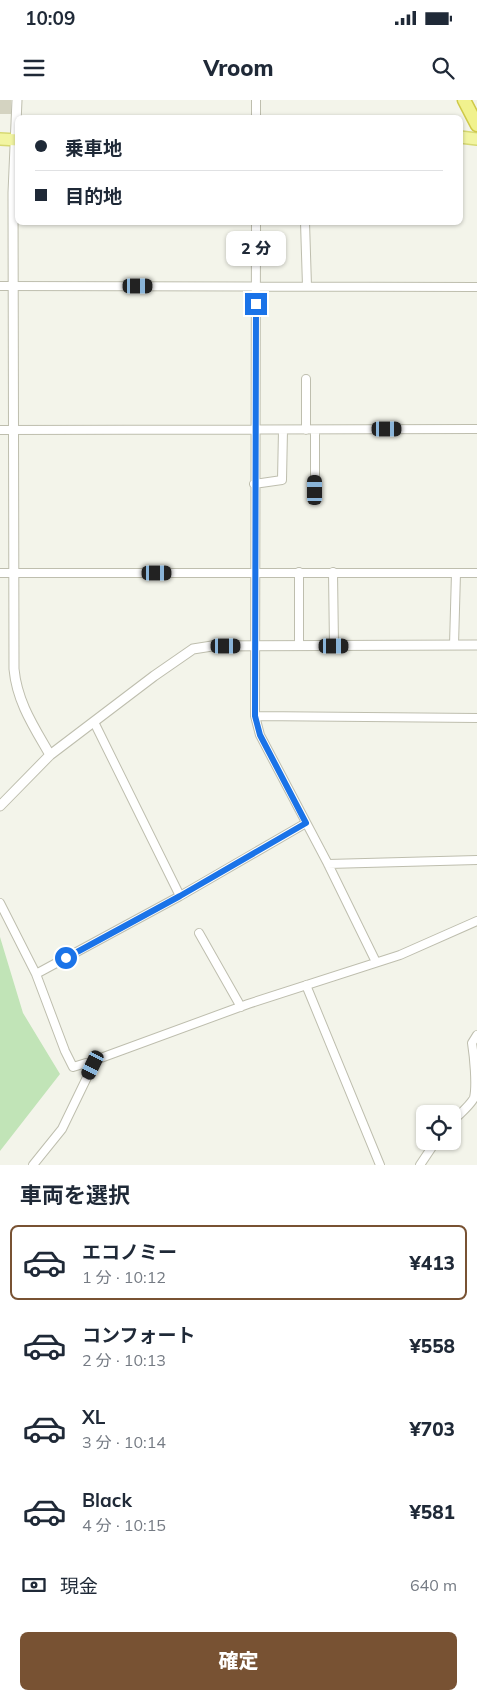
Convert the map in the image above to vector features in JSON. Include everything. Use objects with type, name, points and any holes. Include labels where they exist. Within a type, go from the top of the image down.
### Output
[{"type":"highway","points":[[464,100],[477,125]]},
{"type":"main road","points":[[463,138],[477,140]]},
{"type":"main road","points":[[0,139],[15,140]]},
{"type":"street","points":[[17,100],[17,115]]},
{"type":"street","points":[[256,100],[256,115]]},
{"type":"street","points":[[15,158],[13,193],[13,651],[16,687],[28,716],[50,755]]},
{"type":"street","points":[[256,225],[254,430],[255,716],[260,735],[328,864],[376,962]]},
{"type":"street","points":[[305,225],[307,286]]},
{"type":"street","points":[[0,286],[477,287]]},
{"type":"street","points":[[306,379],[306,430]]},
{"type":"street","points":[[0,430],[477,429]]},
{"type":"street","points":[[254,484],[282,480],[282,430]]},
{"type":"street","points":[[315,490],[316,430]]},
{"type":"street","points":[[299,572],[299,646]]},
{"type":"street","points":[[333,572],[334,646]]},
{"type":"street","points":[[0,573],[477,573]]},
{"type":"street","points":[[454,646],[456,573]]},
{"type":"street","points":[[0,806],[50,755],[154,676],[193,649],[212,646],[477,645]]},
{"type":"street","points":[[255,716],[477,718]]},
{"type":"street","points":[[94,722],[180,896]]},
{"type":"street","points":[[36,974],[180,896],[306,823]]},
{"type":"street","points":[[328,864],[477,860]]},
{"type":"street","points":[[0,903],[36,974],[73,1068],[86,1063],[93,1065]]},
{"type":"street","points":[[33,1165],[62,1129],[93,1065],[98,1059],[241,1007],[400,955],[431,943],[477,921]]},
{"type":"street","points":[[199,933],[241,1007]]},
{"type":"street","points":[[306,985],[380,1165]]},
{"type":"street","points":[[461,1112],[474,1098],[476,1092],[477,1071],[474,1044],[477,1035]]},
{"type":"street","points":[[420,1165],[430,1150]]},
{"type":"green space","points":[[0,937],[23,1013],[60,1074],[0,1151]]},
{"type":"building","points":[[0,100],[11,100],[11,114],[0,114]]},
{"type":"route","points":[[66,958],[180,896],[306,823],[260,735],[255,716],[254,430],[256,304]]}]
